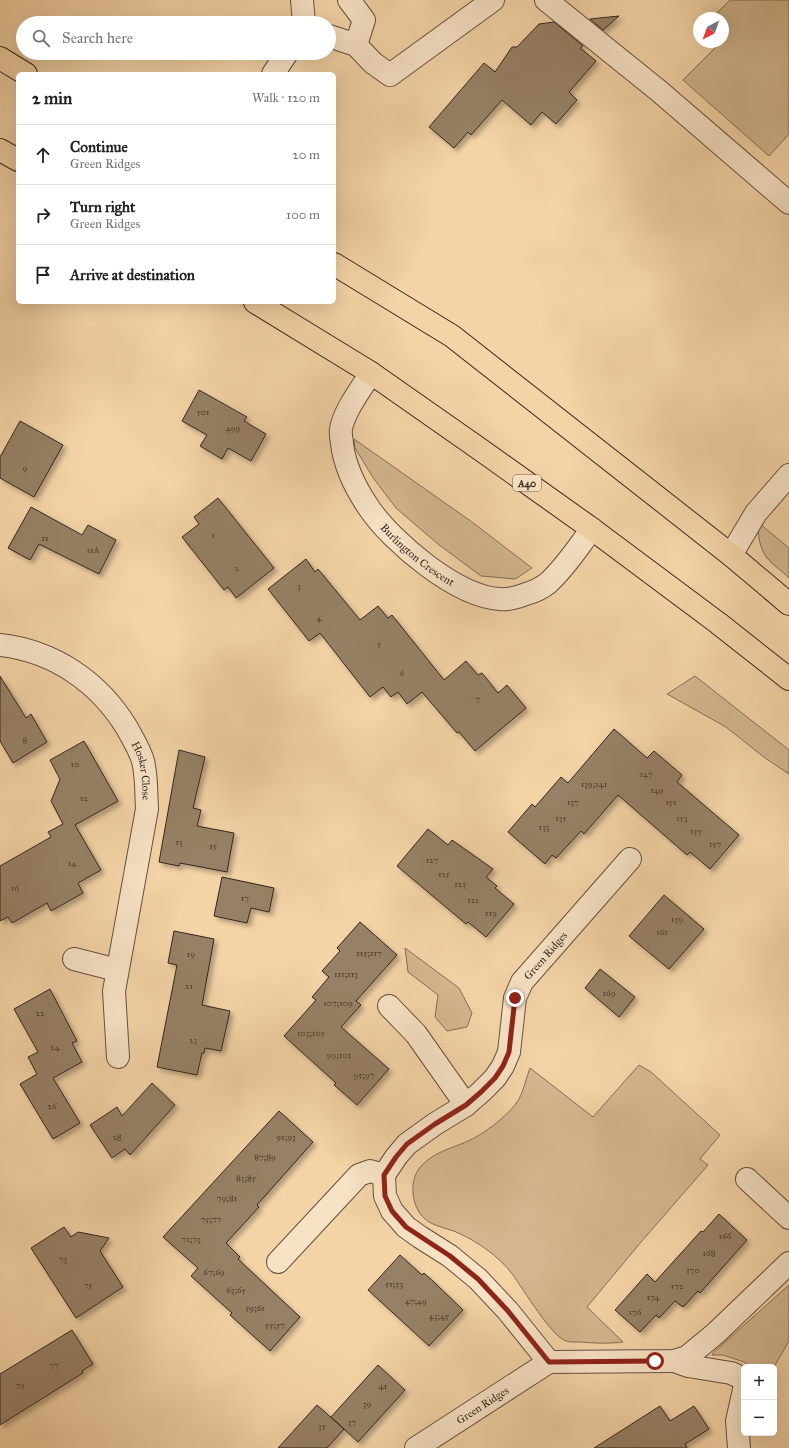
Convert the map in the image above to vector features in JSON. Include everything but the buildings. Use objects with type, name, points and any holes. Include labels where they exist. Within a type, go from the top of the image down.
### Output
[{"type":"highway","points":[[0,58],[23,72]]},
{"type":"highway","points":[[0,150],[16,159]]},
{"type":"highway","points":[[336,265],[452,336],[731,555],[789,604]]},
{"type":"highway","name":"A40","points":[[258,304],[371,373],[481,450],[592,529],[718,623],[789,680]]},
{"type":"street","points":[[302,0],[303,16]]},
{"type":"street","points":[[349,0],[364,20],[356,45]]},
{"type":"street","points":[[336,38],[356,45],[373,62],[390,75],[493,0]]},
{"type":"street","points":[[546,0],[659,91],[789,203]]},
{"type":"street","points":[[274,72],[282,60]]},
{"type":"street","name":"Burlington Crescent","points":[[371,373],[353,402],[341,430],[343,452],[349,472],[357,489],[384,527],[424,563],[443,577],[463,589],[500,600],[525,595],[547,584],[571,557],[592,529]]},
{"type":"street","points":[[731,555],[756,513],[789,475]]},
{"type":"street","name":"Hosker Close","points":[[0,645],[16,647],[41,654],[65,666],[86,681],[104,697],[120,717],[133,738],[143,761],[146,782],[146,810],[143,834],[114,991],[118,1057]]},
{"type":"street","name":"Green Ridges","points":[[384,1175],[407,1144],[435,1124],[466,1105],[495,1078],[503,1066],[509,1052],[515,998],[522,982],[630,859]]},
{"type":"street","points":[[74,958],[117,970]]},
{"type":"street","points":[[389,1006],[416,1034],[466,1105]]},
{"type":"street","points":[[278,1262],[359,1175],[370,1171],[384,1175],[385,1196],[392,1211],[406,1227],[450,1256],[478,1279],[508,1311],[549,1362],[674,1361],[687,1357],[716,1333],[789,1263]]},
{"type":"street","points":[[747,1179],[789,1218]]},
{"type":"street","points":[[674,1361],[688,1366],[731,1373],[741,1378]]},
{"type":"street","name":"Green Ridges","points":[[416,1448],[549,1362]]},
{"type":"street","points":[[739,1448],[737,1421],[742,1400]]},
{"type":"shaded area","points":[[730,0],[789,0],[789,134],[769,156],[683,80],[715,48],[729,48],[729,12],[718,12]]},
{"type":"shaded area","points":[[354,439],[472,522],[532,568],[515,579],[481,576],[438,544],[396,508],[374,479],[355,448]]},
{"type":"shaded area","points":[[759,523],[789,548],[789,578],[767,558],[760,541],[758,532]]},
{"type":"shaded area","points":[[695,676],[789,750],[789,774],[765,758],[726,727],[667,694]]},
{"type":"shaded area","points":[[405,948],[459,988],[472,1013],[467,1027],[447,1031],[435,1017],[438,995],[408,972]]},
{"type":"shaded area","points":[[639,1065],[651,1072],[720,1135],[700,1159],[708,1165],[587,1307],[623,1342],[600,1343],[567,1341],[560,1338],[553,1331],[508,1268],[502,1262],[488,1250],[472,1240],[456,1232],[440,1227],[425,1219],[421,1215],[415,1203],[413,1184],[417,1172],[429,1159],[476,1137],[488,1130],[506,1115],[519,1099],[530,1068],[593,1117]]},
{"type":"shaded area","points":[[789,1285],[789,1341],[776,1364],[748,1364],[723,1355],[712,1355]]},
{"type":"route","points":[[515,998],[509,1052],[503,1066],[495,1078],[466,1105],[435,1124],[407,1144],[384,1175],[385,1196],[392,1211],[406,1227],[450,1256],[478,1279],[508,1311],[549,1362],[655,1361]]}]
